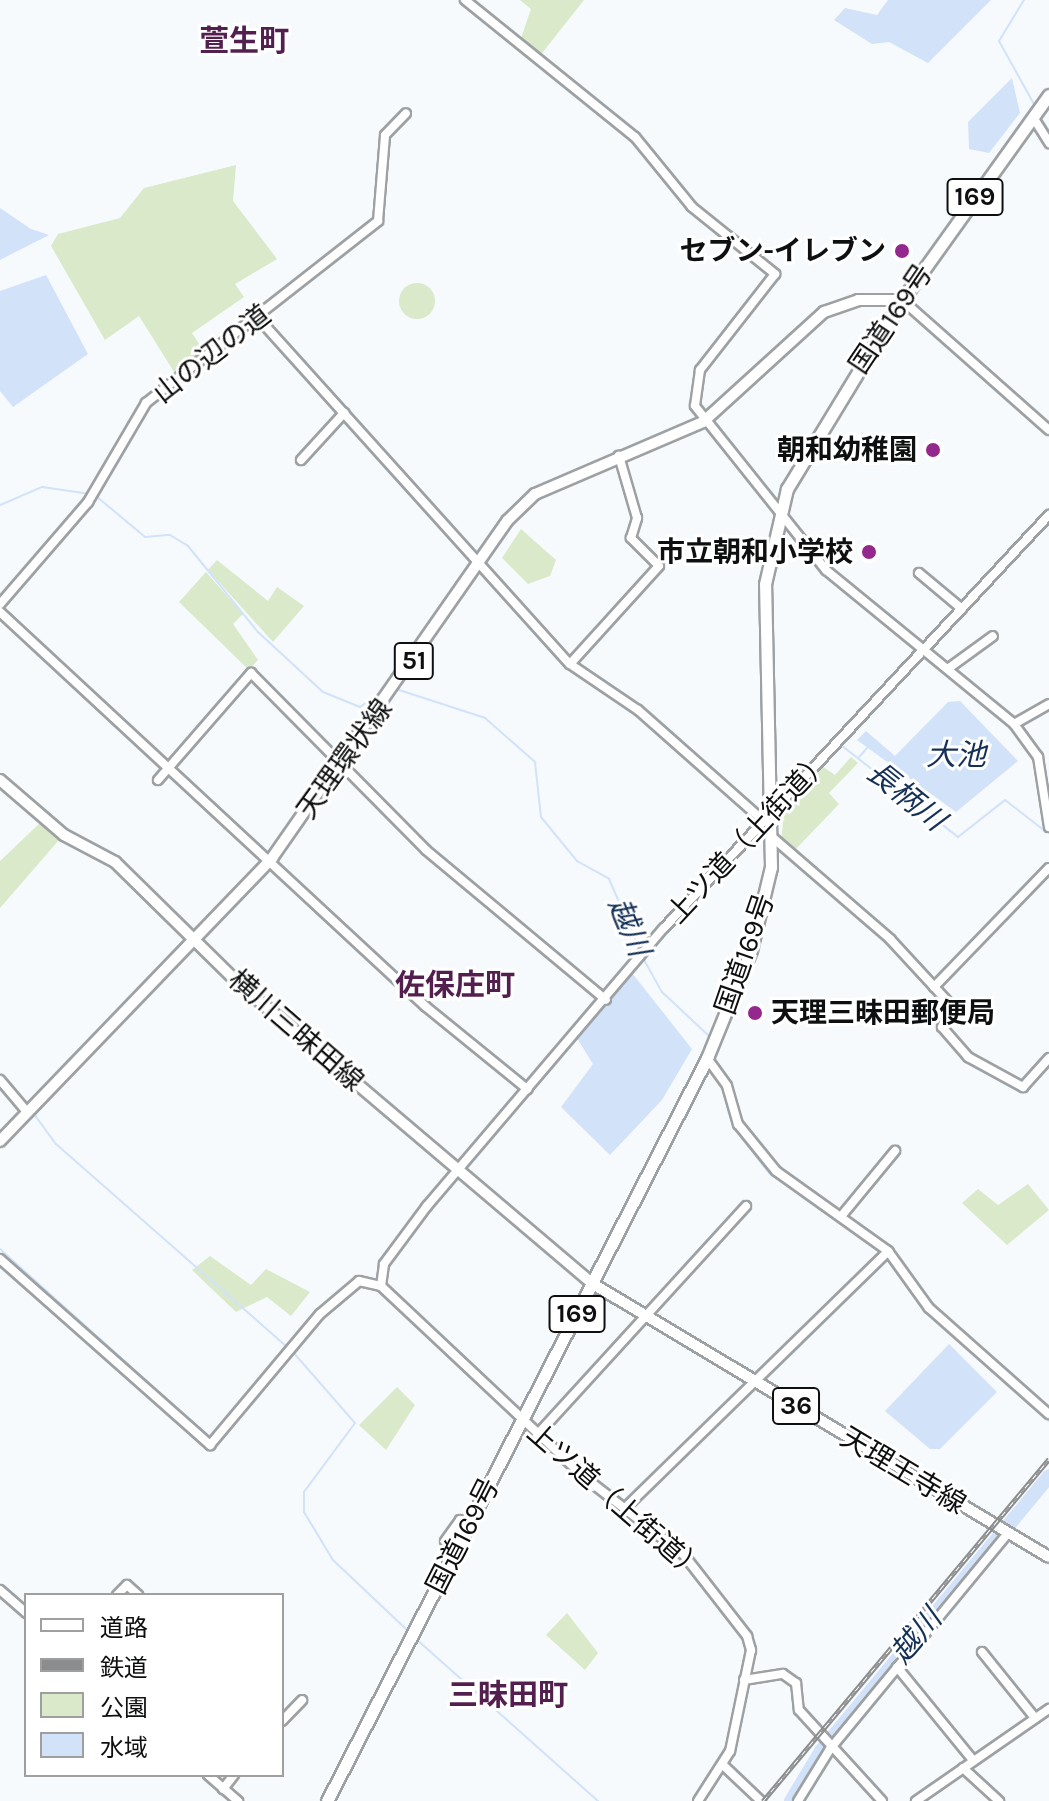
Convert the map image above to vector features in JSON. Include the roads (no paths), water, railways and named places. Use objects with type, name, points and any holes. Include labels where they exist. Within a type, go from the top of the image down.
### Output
[{"type":"highway","name":"国道169号","points":[[327,1801],[707,1058],[760,924],[772,837],[765,584],[779,517],[812,438],[902,300],[1049,95]]},
{"type":"main road","name":"天理環状線","points":[[0,1141],[197,943],[272,858],[344,764],[479,561],[535,494],[703,422],[815,317],[858,300],[902,300]]},
{"type":"main road","name":"横川三昧田線","points":[[0,780],[64,835],[115,862],[197,943],[593,1284]]},
{"type":"main road","name":"天理王寺線","points":[[593,1284],[1049,1557]]},
{"type":"street","points":[[465,0],[635,137],[692,207],[775,274],[700,370],[695,406],[703,422],[779,517],[837,580],[949,668],[1014,724],[1038,757],[1049,827]]},
{"type":"street","name":"山の辺の道","points":[[0,604],[88,502],[146,403],[259,319],[378,221],[385,135],[406,113]]},
{"type":"street","points":[[1033,117],[1049,143]]},
{"type":"street","points":[[902,300],[1049,430]]},
{"type":"street","points":[[259,319],[570,664],[638,710],[761,819]]},
{"type":"street","points":[[301,460],[344,413]]},
{"type":"street","points":[[570,664],[659,566],[631,538],[637,518],[619,456]]},
{"type":"street","name":"上ツ道（上街道）","points":[[698,1801],[724,1766],[751,1650],[730,1610],[684,1555],[537,1435],[381,1286],[384,1264],[457,1169],[761,819],[1049,515]]},
{"type":"street","points":[[919,573],[962,609]]},
{"type":"street","points":[[0,612],[168,768],[272,858],[425,1006],[527,1089]]},
{"type":"street","points":[[949,668],[993,636]]},
{"type":"street","points":[[158,780],[251,673],[495,913],[606,1000]]},
{"type":"street","points":[[1014,724],[1049,704]]},
{"type":"street","points":[[772,837],[951,1005],[942,1027],[968,1057],[1023,1087],[1049,1058]]},
{"type":"street","points":[[934,987],[1049,868]]},
{"type":"street","points":[[707,1058],[727,1086],[738,1124],[776,1171],[843,1214],[888,1251],[929,1308],[1049,1414]]},
{"type":"street","points":[[0,1080],[28,1113]]},
{"type":"street","points":[[843,1214],[895,1151]]},
{"type":"street","points":[[537,1435],[746,1206]]},
{"type":"street","points":[[626,1507],[757,1383],[888,1251]]},
{"type":"street","points":[[0,1259],[210,1445],[320,1314],[359,1281],[381,1286]]},
{"type":"street","points":[[445,1541],[460,1520],[471,1521]]},
{"type":"street","points":[[798,1801],[830,1749],[1004,1531]]},
{"type":"street","points":[[119,1593],[127,1585],[136,1593]]},
{"type":"street","points":[[0,1590],[24,1611]]},
{"type":"street","points":[[982,1652],[1035,1718]]},
{"type":"street","points":[[897,1667],[972,1759]]},
{"type":"street","points":[[744,1680],[789,1677],[799,1710],[830,1749],[882,1801]]},
{"type":"street","points":[[284,1719],[302,1700]]},
{"type":"street","points":[[916,1801],[972,1759],[1049,1709]]},
{"type":"street","points":[[724,1766],[761,1801]]},
{"type":"street","points":[[963,1768],[999,1801]]},
{"type":"street","points":[[210,1777],[238,1801]]},
{"type":"street","points":[[223,1789],[232,1777]]},
{"type":"water","points":[[888,0],[991,0],[928,63],[889,42],[872,44],[834,20],[845,8],[877,15]]},
{"type":"water","points":[[1012,78],[1020,113],[989,153],[969,149],[968,122]]},
{"type":"water","points":[[0,208],[31,229],[49,235],[0,260]]},
{"type":"water","points":[[46,275],[88,354],[13,407],[0,391],[0,291]]},
{"type":"water","name":"大池","points":[[960,701],[1018,761],[956,812],[857,740],[866,731],[895,756],[948,702]]},
{"type":"water","points":[[632,973],[692,1049],[662,1100],[610,1155],[561,1107],[593,1064],[575,1035]]},
{"type":"water","points":[[949,1344],[997,1392],[940,1449],[930,1449],[885,1411]]},
{"type":"waterway","points":[[1024,0],[999,41],[1035,106]]},
{"type":"waterway","points":[[1039,115],[1049,131]]},
{"type":"waterway","name":"越川","points":[[0,505],[42,487],[90,494]]},
{"type":"waterway","name":"越川","points":[[96,496],[145,537],[170,535],[188,546],[258,632],[323,692],[360,707],[385,689]]},
{"type":"waterway","name":"越川","points":[[396,689],[485,718],[535,762],[541,817],[577,861],[609,879],[641,952]]},
{"type":"waterway","name":"長柄川","points":[[841,745],[958,837],[1005,800],[1045,831]]},
{"type":"waterway","points":[[859,757],[868,747]]},
{"type":"waterway","name":"越川","points":[[643,958],[662,992],[709,1036]]},
{"type":"waterway","points":[[0,1074],[28,1106]]},
{"type":"waterway","name":"越川","points":[[721,1085],[734,1128],[769,1173],[828,1213]]},
{"type":"waterway","points":[[34,1114],[56,1144],[288,1348]]},
{"type":"waterway","points":[[0,1249],[208,1436]]},
{"type":"waterway","name":"越川","points":[[886,1258],[900,1275]]},
{"type":"waterway","points":[[293,1352],[355,1423],[304,1492],[304,1512],[333,1560],[408,1631]]},
{"type":"waterway","name":"越川","points":[[1018,1392],[1049,1421]]},
{"type":"waterway","name":"越川","points":[[791,1801],[821,1751],[1049,1476]]},
{"type":"waterway","points":[[415,1638],[598,1801]]},
{"type":"railway","points":[[763,1801],[1049,1459]]},
{"type":"place","name":"セブン-イレブン","points":[[902,251]]},
{"type":"place","name":"朝和幼稚園","points":[[933,450]]},
{"type":"place","name":"市立朝和小学校","points":[[869,552]]},
{"type":"place","name":"天理三昧田郵便局","points":[[755,1013]]},
{"type":"district","name":"萱生町","points":[[244,41]]},
{"type":"district","name":"佐保庄町","points":[[455,985]]},
{"type":"district","name":"三昧田町","points":[[508,1695]]}]
